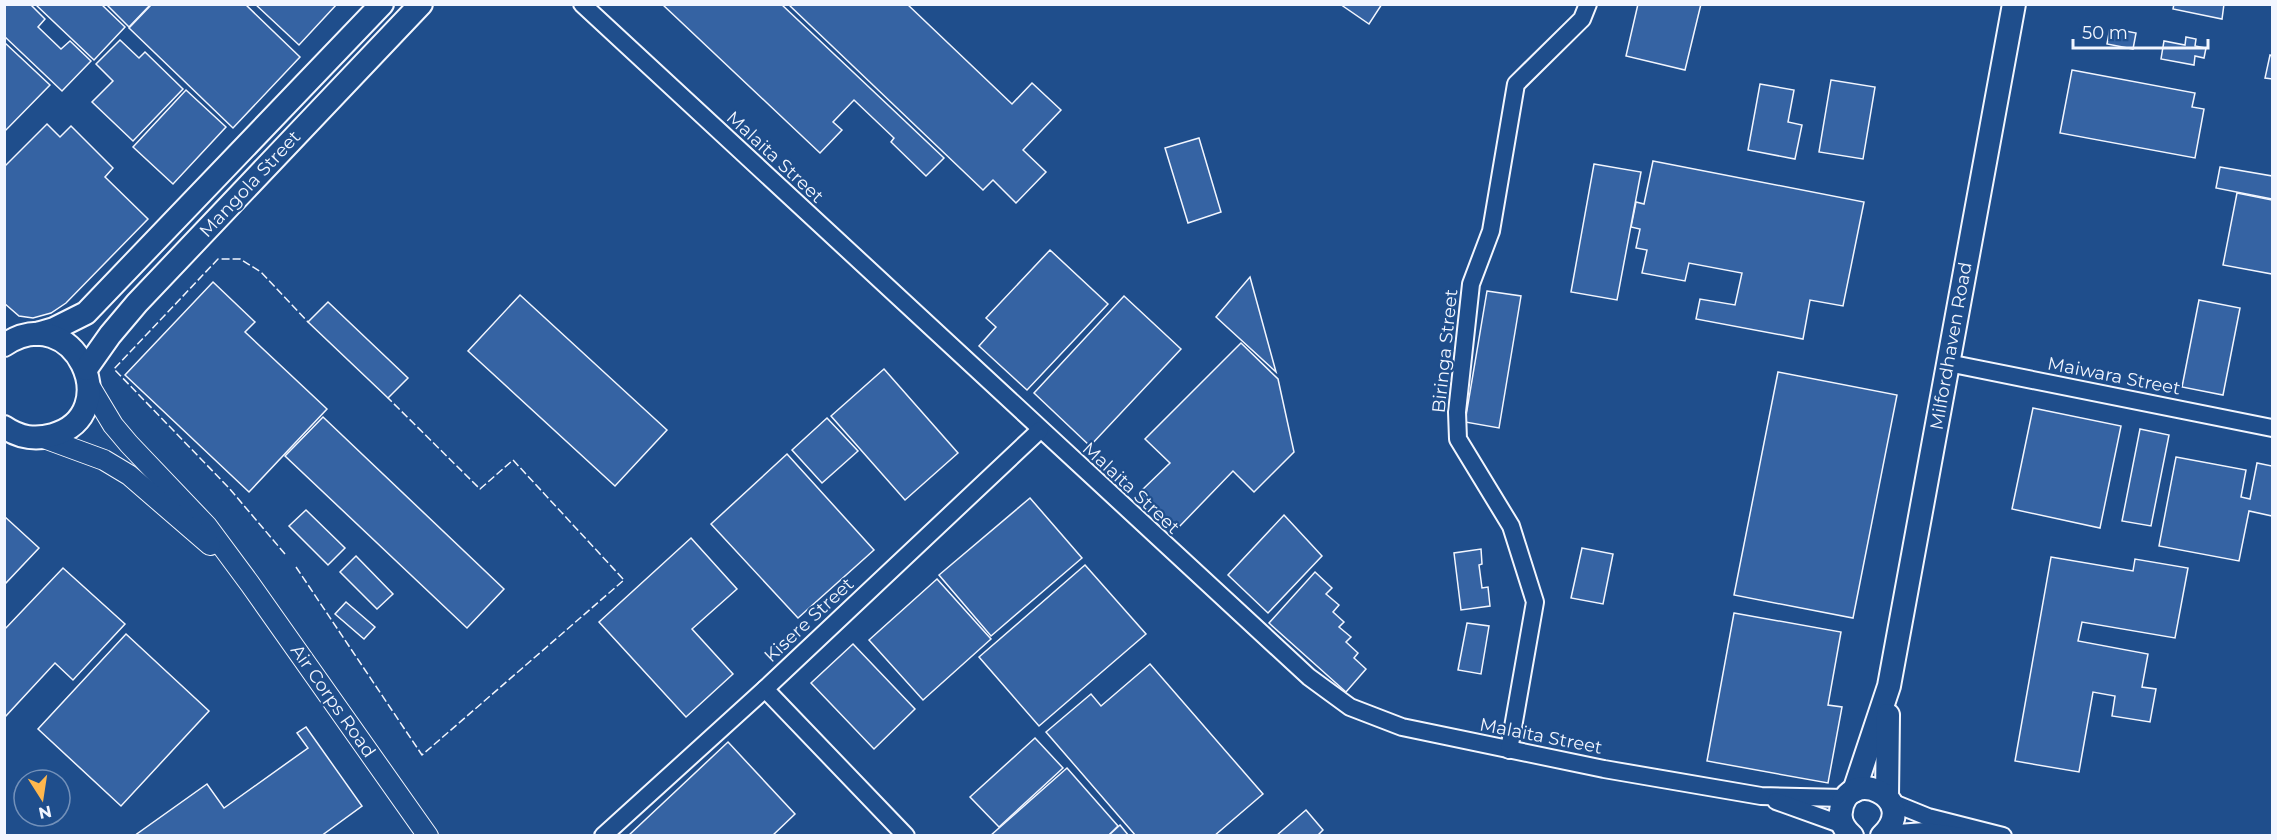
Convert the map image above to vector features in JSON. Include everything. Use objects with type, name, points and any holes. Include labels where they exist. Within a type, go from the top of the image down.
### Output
[{"type":"main road","name":"Mangola Street","points":[[16,336],[54,329],[86,314],[382,4]]},
{"type":"main road","name":"Mangola Street","points":[[44,438],[59,433],[81,414],[87,400],[88,377],[110,335],[137,303],[421,4]]},
{"type":"main road","name":"Milfordhaven Road","points":[[1883,835],[1889,829],[1894,816],[1889,800],[1886,770],[1889,687],[2014,4]]},
{"type":"main road","points":[[16,336],[52,336],[67,343],[78,355],[88,377]]},
{"type":"main road","points":[[7,433],[44,438]]},
{"type":"main road","name":"Milfordhaven Road","points":[[1847,832],[1841,807],[1850,795],[1889,687]]},
{"type":"main road","points":[[1850,795],[1861,788],[1875,789],[1889,800]]},
{"type":"street","name":"Malaita Street","points":[[582,4],[1309,677],[1350,707],[1402,727],[1509,750],[1761,796],[1850,795]]},
{"type":"street","name":"Biringa Street","points":[[1509,750],[1535,602],[1511,526],[1458,439],[1456,412],[1471,284],[1491,231],[1516,84],[1582,19],[1588,4]]},
{"type":"street","name":"Maiwara Street","points":[[1948,363],[2272,428]]},
{"type":"street","name":"Air Corps Road","points":[[88,377],[118,431],[207,526],[428,836]]},
{"type":"street","name":"Kisere Street","points":[[603,836],[765,689],[1040,430]]},
{"type":"street","name":"Air Corps Road","points":[[44,438],[104,460],[129,475],[237,568]]},
{"type":"street","points":[[765,689],[906,836]]},
{"type":"street","name":"Malaita Street","points":[[1761,796],[1847,832]]},
{"type":"street","points":[[1889,800],[1928,817],[2003,836]]},
{"type":"street","points":[[1883,835],[1925,831],[1962,836]]},
{"type":"building","points":[[4,4],[30,4],[45,19],[38,27],[61,49],[70,41],[91,61],[62,91],[4,36]]},
{"type":"building","points":[[35,4],[101,4],[125,27],[94,60]]},
{"type":"building","points":[[106,4],[151,4],[129,27]]},
{"type":"building","points":[[152,4],[245,4],[300,57],[233,128],[129,28]]},
{"type":"building","points":[[255,4],[337,4],[299,45]]},
{"type":"building","points":[[662,4],[781,4],[944,158],[926,176],[891,142],[894,138],[854,100],[833,122],[842,130],[820,153]]},
{"type":"building","points":[[788,4],[907,4],[1012,104],[1032,83],[1061,110],[1023,150],[1046,172],[1016,203],[993,180],[983,190]]},
{"type":"building","points":[[1340,4],[1382,4],[1369,24]]},
{"type":"building","points":[[1638,4],[1701,4],[1685,70],[1626,56]]},
{"type":"building","points":[[2174,4],[2224,4],[2222,19],[2173,9]]},
{"type":"building","points":[[2110,28],[2136,33],[2133,49],[2107,44]]},
{"type":"building","points":[[2186,37],[2196,39],[2195,46],[2206,48],[2204,58],[2195,56],[2194,65],[2161,59],[2164,41],[2185,45]]},
{"type":"building","points":[[120,40],[139,58],[145,52],[183,89],[133,141],[92,102],[113,81],[96,64]]},
{"type":"building","points":[[4,42],[50,85],[4,132]]},
{"type":"building","points":[[2270,55],[2272,56],[2272,79],[2265,78]]},
{"type":"building","points":[[2072,70],[2195,93],[2192,107],[2204,109],[2195,158],[2060,133]]},
{"type":"building","points":[[1831,80],[1875,87],[1863,159],[1819,152]]},
{"type":"building","points":[[1760,84],[1794,90],[1788,122],[1802,125],[1795,159],[1748,150]]},
{"type":"building","points":[[186,90],[226,127],[173,184],[133,147]]},
{"type":"building","points":[[47,124],[60,137],[71,126],[113,168],[105,177],[148,219],[66,303],[51,313],[33,318],[19,316],[4,303],[4,167]]},
{"type":"building","points":[[1199,138],[1221,212],[1188,223],[1165,148]]},
{"type":"building","points":[[1653,161],[1864,202],[1843,306],[1810,300],[1803,339],[1696,319],[1700,299],[1735,305],[1742,273],[1689,263],[1685,281],[1642,273],[1647,250],[1636,248],[1640,229],[1631,227],[1636,202],[1644,204]]},
{"type":"building","points":[[1594,164],[1641,172],[1617,300],[1571,292]]},
{"type":"building","points":[[2220,167],[2272,176],[2272,199],[2216,188]]},
{"type":"building","points":[[2237,193],[2272,200],[2272,274],[2223,265]]},
{"type":"building","points":[[1050,250],[1108,304],[1027,390],[979,346],[996,327],[986,318]]},
{"type":"building","points":[[1250,277],[1276,372],[1216,317]]},
{"type":"building","points":[[213,282],[255,322],[245,332],[327,409],[249,492],[125,375]]},
{"type":"building","points":[[1487,291],[1521,296],[1499,428],[1465,422]]},
{"type":"building","points":[[520,295],[667,430],[615,486],[468,351]]},
{"type":"building","points":[[1124,296],[1181,349],[1090,446],[1034,393]]},
{"type":"building","points":[[2199,300],[2240,308],[2223,395],[2182,387]]},
{"type":"building","points":[[328,302],[408,378],[388,398],[308,322]]},
{"type":"building","points":[[1241,343],[1278,379],[1294,452],[1254,492],[1233,471],[1177,529],[1140,492],[1170,463],[1145,439]]},
{"type":"building","points":[[884,369],[958,453],[905,500],[831,416]]},
{"type":"building","points":[[1778,372],[1897,395],[1853,618],[1734,595]]},
{"type":"building","points":[[2033,408],[2121,426],[2100,528],[2012,509]]},
{"type":"building","points":[[323,417],[504,589],[467,628],[285,456]]},
{"type":"building","points":[[827,418],[858,451],[822,483],[792,450]]},
{"type":"building","points":[[2140,429],[2169,435],[2151,526],[2122,521]]},
{"type":"building","points":[[787,454],[874,550],[798,618],[711,524]]},
{"type":"building","points":[[2176,457],[2246,470],[2241,497],[2250,499],[2257,463],[2272,466],[2272,516],[2249,511],[2239,561],[2159,546]]},
{"type":"building","points":[[1030,498],[1082,558],[991,636],[939,575]]},
{"type":"building","points":[[306,510],[345,548],[328,565],[289,526]]},
{"type":"building","points":[[1284,515],[1322,556],[1268,613],[1228,575]]},
{"type":"building","points":[[4,516],[39,548],[4,585]]},
{"type":"building","points":[[691,538],[737,589],[692,629],[733,674],[686,717],[599,622]]},
{"type":"building","points":[[1582,548],[1613,554],[1603,604],[1571,598]]},
{"type":"building","points":[[1481,549],[1482,564],[1479,565],[1482,588],[1488,587],[1490,606],[1461,610],[1454,553]]},
{"type":"building","points":[[356,556],[393,594],[377,609],[340,572]]},
{"type":"building","points":[[2051,557],[2133,571],[2135,559],[2188,568],[2175,638],[2082,622],[2078,641],[2148,654],[2142,687],[2156,689],[2150,722],[2112,716],[2115,696],[2093,692],[2079,772],[2015,761]]},
{"type":"building","points":[[1085,565],[1146,634],[1039,726],[979,657]]},
{"type":"building","points":[[63,568],[125,624],[73,680],[55,663],[4,718],[4,630]]},
{"type":"building","points":[[1315,572],[1332,588],[1326,594],[1339,605],[1333,612],[1344,622],[1339,627],[1351,637],[1346,642],[1358,653],[1354,658],[1366,669],[1346,692],[1269,623]]},
{"type":"building","points":[[937,579],[991,639],[923,700],[869,640]]},
{"type":"building","points":[[346,602],[375,627],[364,639],[335,614]]},
{"type":"building","points":[[1734,613],[1841,632],[1828,705],[1842,707],[1828,783],[1707,761]]},
{"type":"building","points":[[1467,623],[1489,626],[1481,674],[1458,670]]},
{"type":"building","points":[[126,634],[209,711],[121,806],[38,729]]},
{"type":"building","points":[[853,644],[915,709],[874,749],[811,683]]},
{"type":"building","points":[[1150,664],[1263,794],[1214,836],[1136,836],[1046,732],[1091,694],[1101,706]]},
{"type":"building","points":[[306,727],[362,806],[321,836],[134,836],[207,784],[224,808],[308,748],[297,733]]},
{"type":"building","points":[[1035,738],[1063,768],[999,827],[970,797]]},
{"type":"building","points":[[728,742],[795,814],[772,836],[628,836]]},
{"type":"building","points":[[1067,768],[1118,826],[1108,836],[990,836]]},
{"type":"building","points":[[1306,810],[1323,830],[1317,836],[1276,836]]},
{"type":"building","points":[[1120,825],[1129,836],[1108,836]]},
{"type":"fence","points":[[285,554],[229,488],[114,369],[218,259],[240,259],[261,272],[308,322]]},
{"type":"fence","points":[[296,567],[422,755],[624,580],[513,460],[480,489],[388,398]]}]
